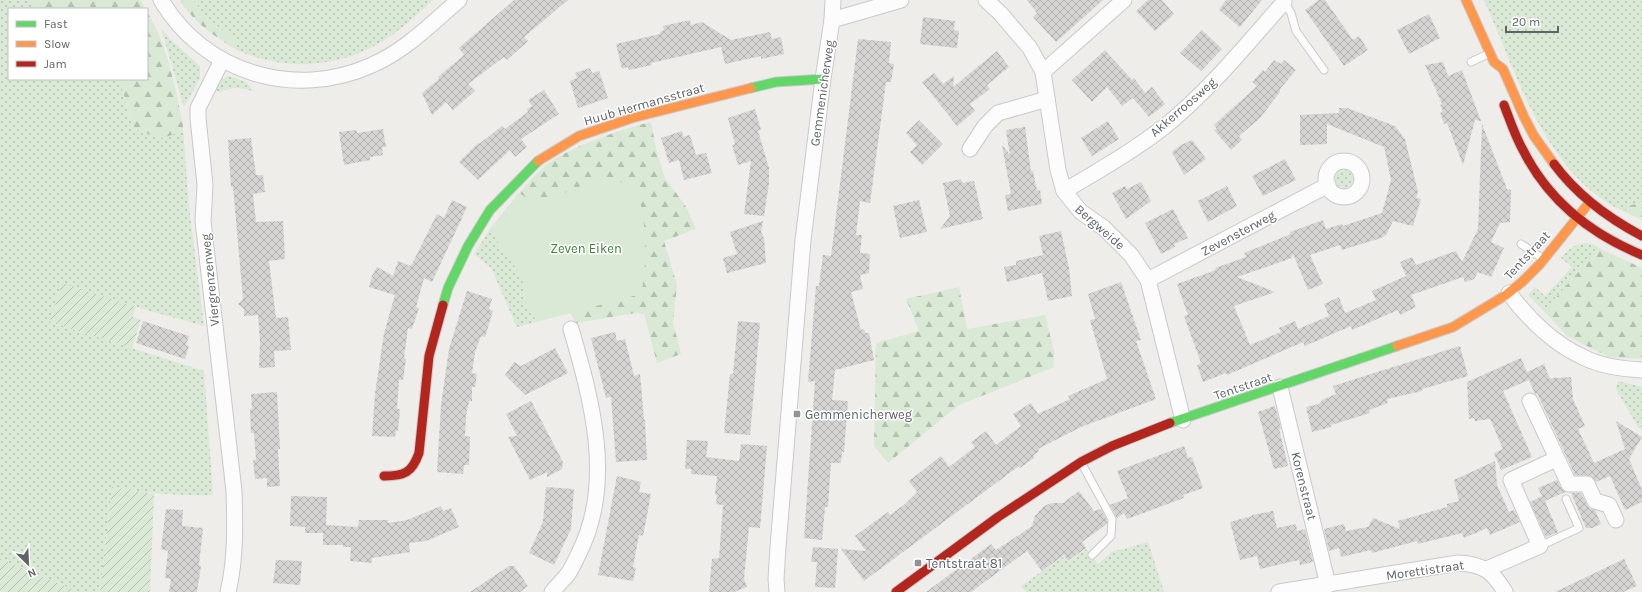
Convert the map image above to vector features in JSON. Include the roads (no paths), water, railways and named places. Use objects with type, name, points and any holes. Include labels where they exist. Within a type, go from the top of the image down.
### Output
[{"type":"street","points":[[161,0],[170,15],[189,35],[222,60],[243,70],[277,79],[316,80],[338,77],[373,65],[388,57],[412,40],[459,0]]},
{"type":"street","name":"Gemmenicherweg","points":[[777,592],[776,579],[778,547],[803,240],[832,20],[833,0]]},
{"type":"street","points":[[832,20],[901,0]]},
{"type":"street","name":"Bergweide","points":[[986,0],[1000,13],[1030,48],[1043,72],[1058,170],[1064,190],[1080,212],[1104,228],[1131,255],[1148,280],[1183,420]]},
{"type":"street","points":[[1043,72],[1124,0]]},
{"type":"street","points":[[1466,0],[1492,58],[1503,68],[1524,118],[1541,147],[1560,173],[1589,203],[1611,219],[1642,237]]},
{"type":"street","name":"Akkerroosweg","points":[[1064,190],[1116,160],[1164,127],[1207,88],[1284,2]]},
{"type":"street","points":[[1491,72],[1492,58]]},
{"type":"street","name":"Viergrenzenweg","points":[[222,60],[200,103],[198,118],[205,185],[203,221],[234,491],[235,514],[232,576],[228,592]]},
{"type":"street","name":"Huub Hermansstraat","points":[[384,476],[397,476],[409,473],[416,464],[419,453],[429,356],[448,288],[468,246],[490,210],[535,163],[578,136],[632,118],[776,82],[823,80]]},
{"type":"street","points":[[970,149],[985,126],[998,113],[1047,99]]},
{"type":"street","points":[[1502,99],[1520,144],[1533,167],[1557,200],[1577,218],[1608,240],[1639,254]]},
{"type":"street","name":"Zevensterweg","points":[[1148,280],[1328,185]]},
{"type":"street","name":"Tentstraat","points":[[896,592],[998,517],[1081,462],[1112,446],[1148,431],[1453,327],[1509,293],[1527,277],[1544,259],[1589,203]]},
{"type":"street","points":[[1509,293],[1520,308],[1546,332],[1558,342],[1585,359],[1623,369],[1642,370]]},
{"type":"street","points":[[552,592],[568,573],[586,541],[597,500],[597,446],[594,421],[571,330]]},
{"type":"street","name":"Korenstraat","points":[[1280,387],[1328,585]]},
{"type":"street","points":[[1530,401],[1569,484],[1587,484],[1595,500],[1608,505],[1616,520]]},
{"type":"street","points":[[1505,592],[1498,581],[1487,569],[1540,546],[1511,480],[1556,459]]},
{"type":"street","name":"Morettistraat","points":[[1279,592],[1458,563],[1472,563],[1487,569]]},
{"type":"lane","points":[[1284,2],[1291,13],[1296,31],[1324,70]]},
{"type":"lane","points":[[1471,62],[1492,58]]},
{"type":"lane","points":[[1639,254],[1642,237]]},
{"type":"lane","points":[[1521,244],[1544,259]]},
{"type":"lane","points":[[1081,462],[1112,519],[1112,536],[1092,555]]},
{"type":"lane","points":[[1540,546],[1579,528],[1566,498]]},
{"type":"place","name":"Gemmenicherweg","points":[[797,414]]},
{"type":"place","name":"Tentstraat 81","points":[[918,563]]},
{"type":"park label","name":"Zeven Eiken","points":[[586,248]]}]
